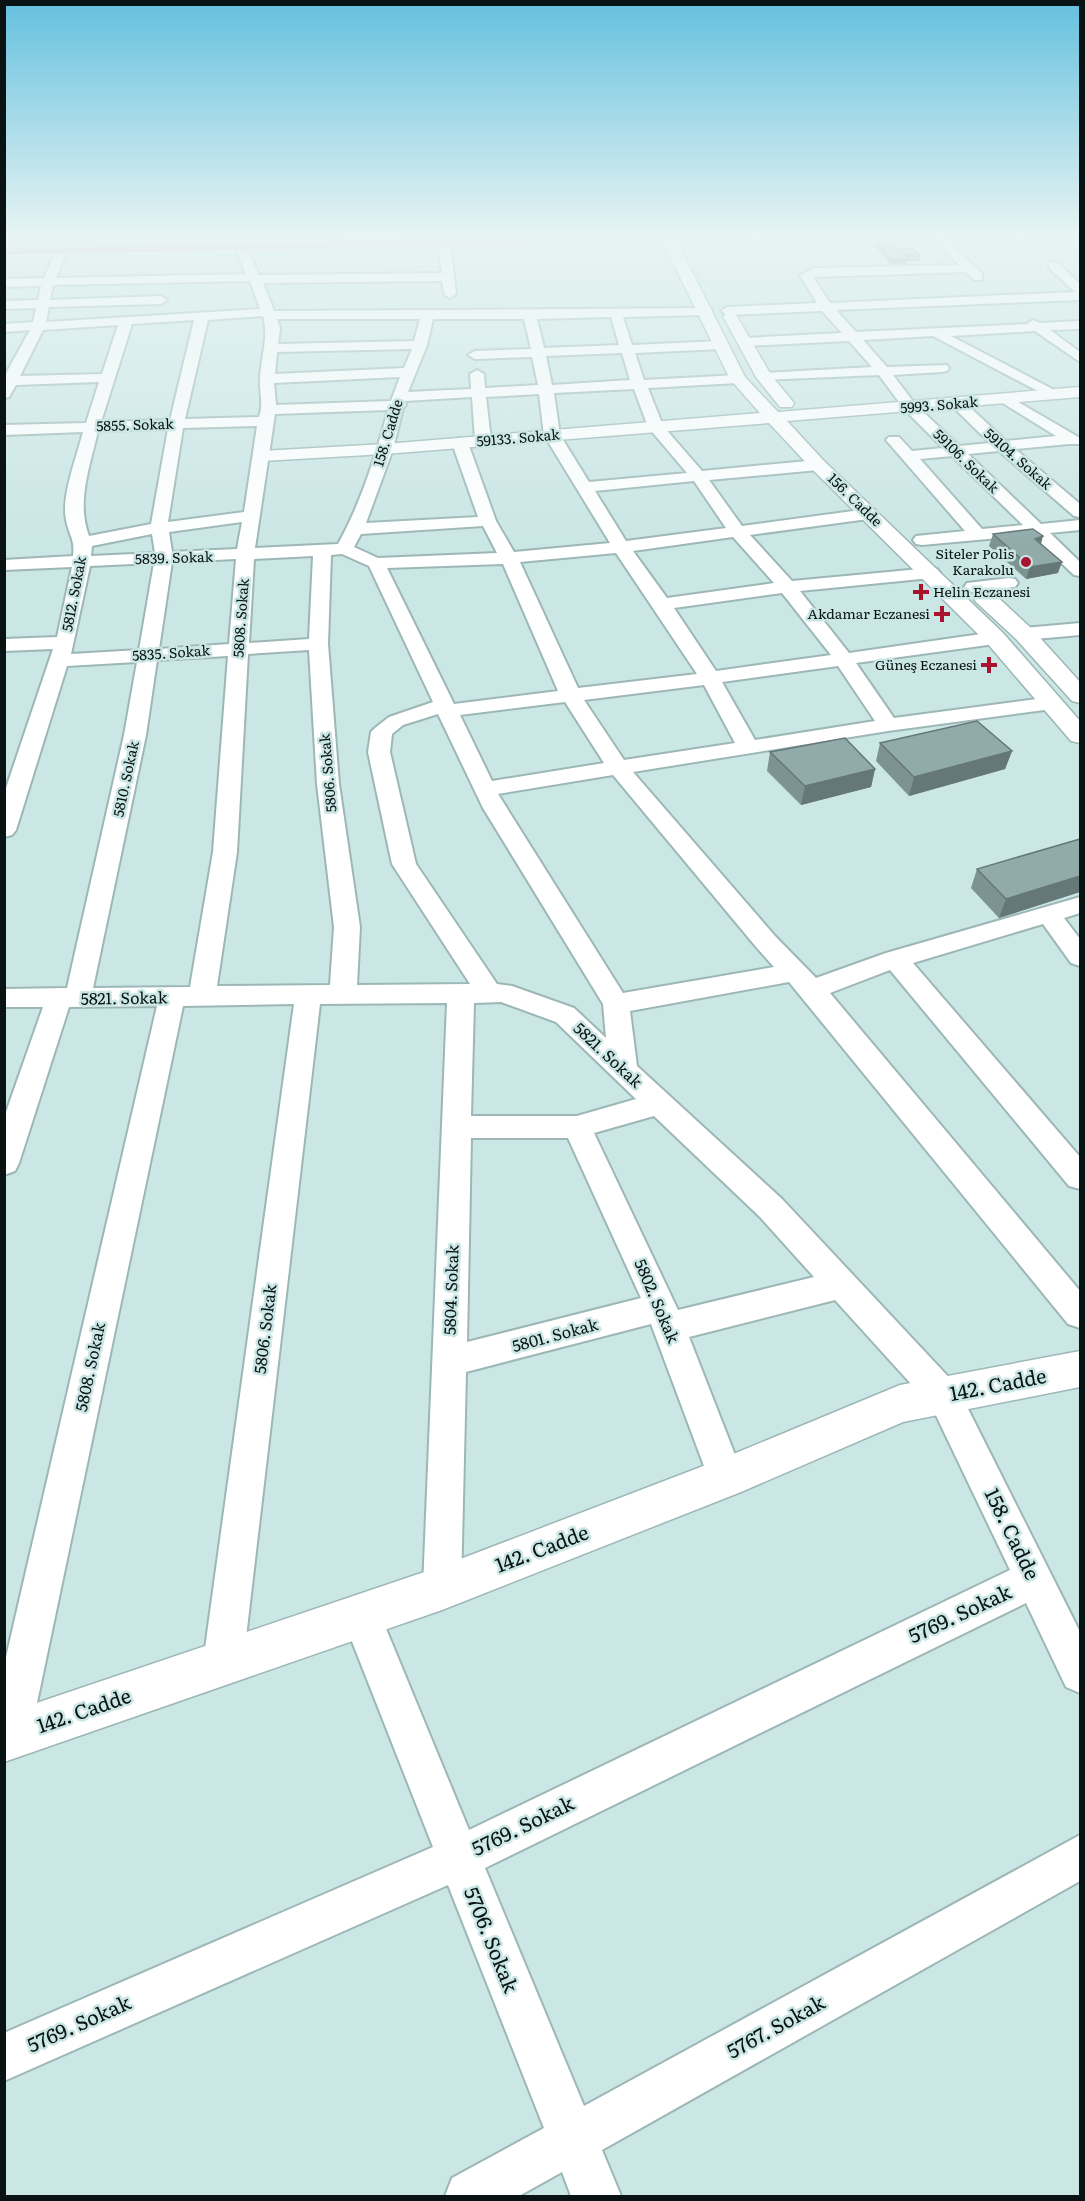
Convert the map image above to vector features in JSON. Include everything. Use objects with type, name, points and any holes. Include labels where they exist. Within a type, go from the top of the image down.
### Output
[{"type":"street","points":[[29,339],[21,348],[6,386],[106,378]]},
{"type":"street","name":"5812. Sokak","points":[[4,830],[62,652],[83,551],[74,519],[76,489],[92,426],[120,339]]},
{"type":"street","points":[[164,558],[158,528],[176,424],[197,339]]},
{"type":"street","name":"5808. Sokak","points":[[7,1737],[187,997],[225,852],[245,555],[262,456],[271,339]]},
{"type":"street","name":"158. Cadde","points":[[333,550],[355,529],[385,449],[421,339]]},
{"type":"street","points":[[534,339],[546,388],[552,435],[621,547],[662,604],[710,678],[749,748]]},
{"type":"street","points":[[625,339],[656,427],[699,477],[738,532],[787,587],[843,658],[888,725]]},
{"type":"street","name":"156. Cadde","points":[[718,339],[738,380],[818,465],[868,514],[973,587],[1024,634],[1080,696]]},
{"type":"street","name":"156. Cadde","points":[[743,339],[764,377],[798,417],[893,515],[922,540],[995,638],[1080,736]]},
{"type":"street","points":[[745,342],[832,339]]},
{"type":"street","name":"59106. Sokak","points":[[852,339],[883,371],[910,407],[1036,530],[1080,569]]},
{"type":"street","points":[[946,339],[1051,394]]},
{"type":"street","points":[[1054,339],[1080,357]]},
{"type":"street","points":[[270,348],[420,345]]},
{"type":"street","points":[[721,345],[536,353],[474,350],[479,392],[471,441],[488,521],[509,558],[572,696],[618,768],[766,942],[804,981],[1080,1314]]},
{"type":"street","points":[[764,377],[942,368]]},
{"type":"street","points":[[267,379],[410,372]]},
{"type":"street","name":"5855. Sokak","points":[[4,430],[176,424],[479,392],[738,380]]},
{"type":"street","name":"5993. Sokak","points":[[774,418],[1080,392]]},
{"type":"street","points":[[1005,399],[1076,442]]},
{"type":"street","name":"59104. Sokak","points":[[957,403],[1002,446],[1080,512]]},
{"type":"street","name":"59133. Sokak","points":[[262,456],[385,449],[774,418]]},
{"type":"street","points":[[894,440],[977,534]]},
{"type":"street","points":[[908,456],[1002,446],[1076,442]]},
{"type":"street","points":[[584,487],[818,465]]},
{"type":"street","points":[[1002,496],[1072,488]]},
{"type":"street","points":[[333,550],[376,563],[509,558],[621,547],[868,514]]},
{"type":"street","points":[[83,551],[158,528],[250,516]]},
{"type":"street","points":[[355,529],[488,521]]},
{"type":"street","points":[[922,540],[1080,525]]},
{"type":"street","name":"5839. Sokak","points":[[4,565],[83,551],[164,558],[333,550]]},
{"type":"street","name":"5806. Sokak","points":[[333,550],[318,644],[328,784],[347,927],[343,994]]},
{"type":"street","name":"5810. Sokak","points":[[4,1163],[68,998],[135,735],[164,558]]},
{"type":"street","points":[[376,563],[494,808],[616,1004],[624,1070]]},
{"type":"street","points":[[662,604],[945,569]]},
{"type":"street","points":[[973,587],[1009,583]]},
{"type":"street","points":[[1024,634],[1080,629]]},
{"type":"street","points":[[475,993],[404,864],[380,752],[382,732],[396,721],[444,708],[572,696],[995,638]]},
{"type":"street","name":"5835. Sokak","points":[[4,645],[62,652],[148,655],[318,644]]},
{"type":"street","points":[[485,789],[888,725],[1052,703]]},
{"type":"street","points":[[616,1004],[804,981],[895,959],[1080,905]]},
{"type":"street","points":[[1048,915],[1080,957]]},
{"type":"street","points":[[895,959],[1080,1177]]},
{"type":"street","name":"5804. Sokak","points":[[442,1588],[456,1126],[475,993]]},
{"type":"street","name":"5821. Sokak","points":[[4,998],[503,993],[565,1015],[771,1208],[944,1396]]},
{"type":"street","name":"5806. Sokak","points":[[223,1663],[308,995]]},
{"type":"street","points":[[456,1126],[577,1127],[658,1103]]},
{"type":"street","name":"5802. Sokak","points":[[577,1127],[665,1317],[726,1478]]},
{"type":"street","name":"5801. Sokak","points":[[449,1361],[524,1344],[841,1284]]},
{"type":"street","name":"142. Cadde","points":[[7,1737],[442,1588],[726,1478],[900,1404],[1080,1369]]},
{"type":"street","name":"158. Cadde","points":[[944,1396],[1080,1673]]},
{"type":"street","name":"5769. Sokak","points":[[4,2057],[458,1858],[848,1667],[1034,1579]]},
{"type":"street","name":"5706. Sokak","points":[[361,1616],[596,2196]]},
{"type":"street","name":"5767. Sokak","points":[[470,2196],[573,2141],[1080,1857]]},
{"type":"building","points":[[1033,529],[1043,536],[1035,539],[1062,562],[1030,567],[993,534]]},
{"type":"building","points":[[977,721],[1012,751],[914,777],[880,743]]},
{"type":"building","points":[[845,738],[875,769],[805,786],[770,752]]},
{"type":"building","points":[[1080,839],[1080,876],[1006,899],[977,869]]},
{"type":"place","name":"Siteler Polis Karakolu","points":[[1026,562]]},
{"type":"place","name":"Helin Eczanesi","points":[[921,592]]},
{"type":"place","name":"Akdamar Eczanesi","points":[[942,614]]},
{"type":"place","name":"Güneş Eczanesi","points":[[989,665]]}]
